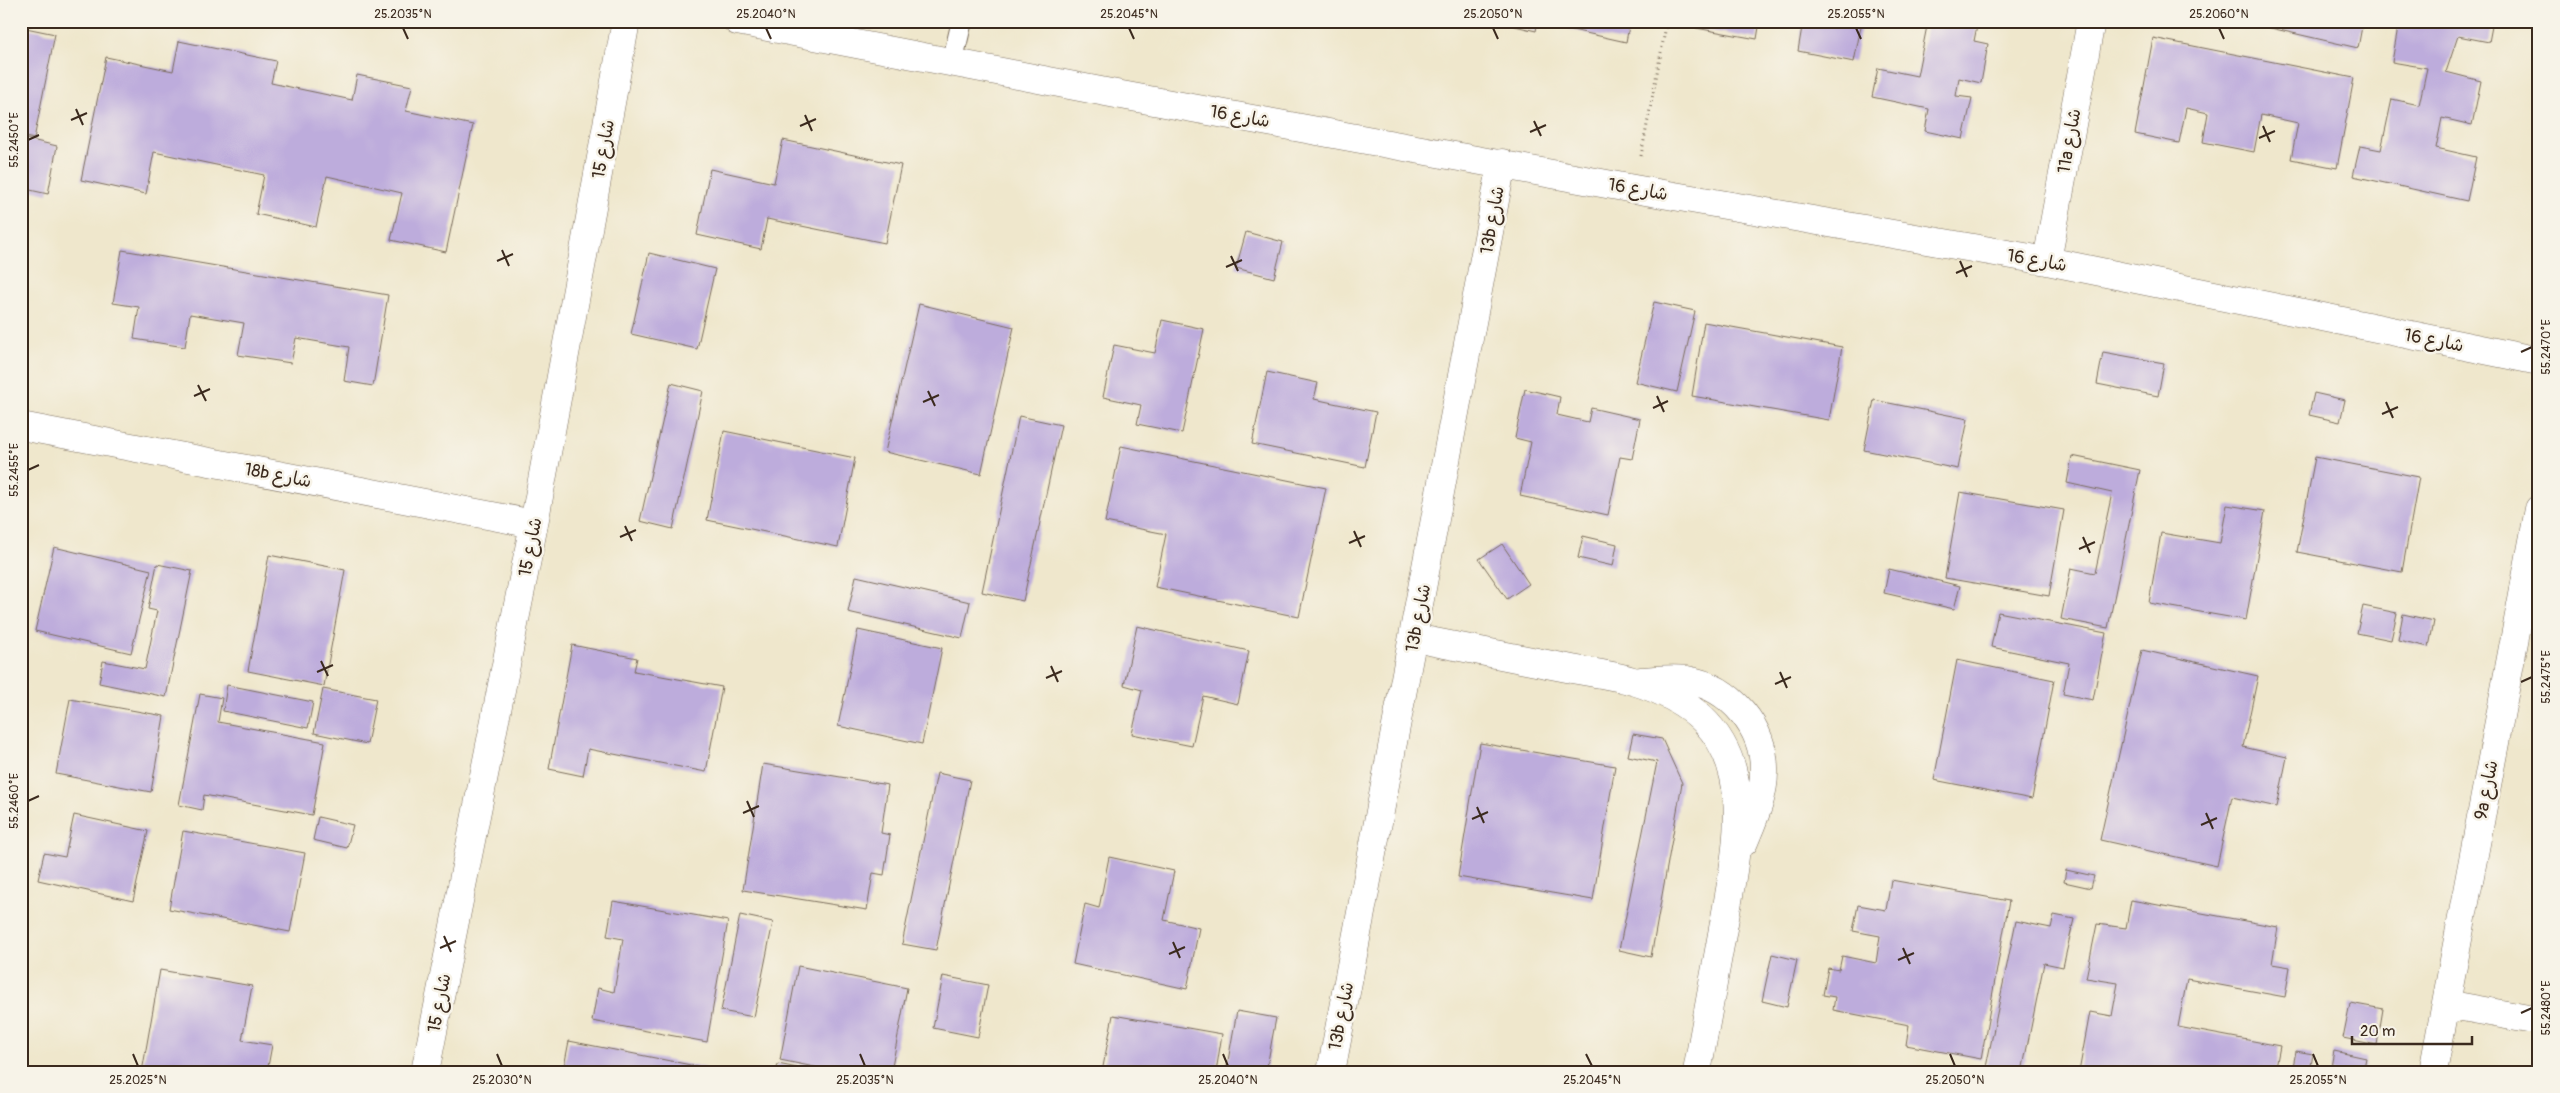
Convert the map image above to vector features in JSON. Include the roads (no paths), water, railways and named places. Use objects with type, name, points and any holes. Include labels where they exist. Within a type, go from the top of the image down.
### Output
[{"type":"street","name":"شارع 15","points":[[425,1072],[534,524],[626,21]]},
{"type":"street","name":"شارع 16","points":[[737,21],[772,24],[952,63],[1502,163],[1634,189],[2047,261],[2539,361]]},
{"type":"street","name":"11a شارع","points":[[2047,261],[2091,21]]},
{"type":"street","name":"13b شارع","points":[[1330,1072],[1414,638],[1502,163]]},
{"type":"street","name":"18b شارع","points":[[21,426],[534,524]]},
{"type":"street","name":"9a شارع","points":[[2433,1072],[2539,509]]},
{"type":"street","points":[[1414,638],[1633,681],[1690,708],[1718,737],[1728,755],[1735,774],[1738,795],[1735,864],[1697,1072]]},
{"type":"street","points":[[2446,1004],[2539,1021]]},
{"type":"lane","points":[[952,63],[962,21]]}]
